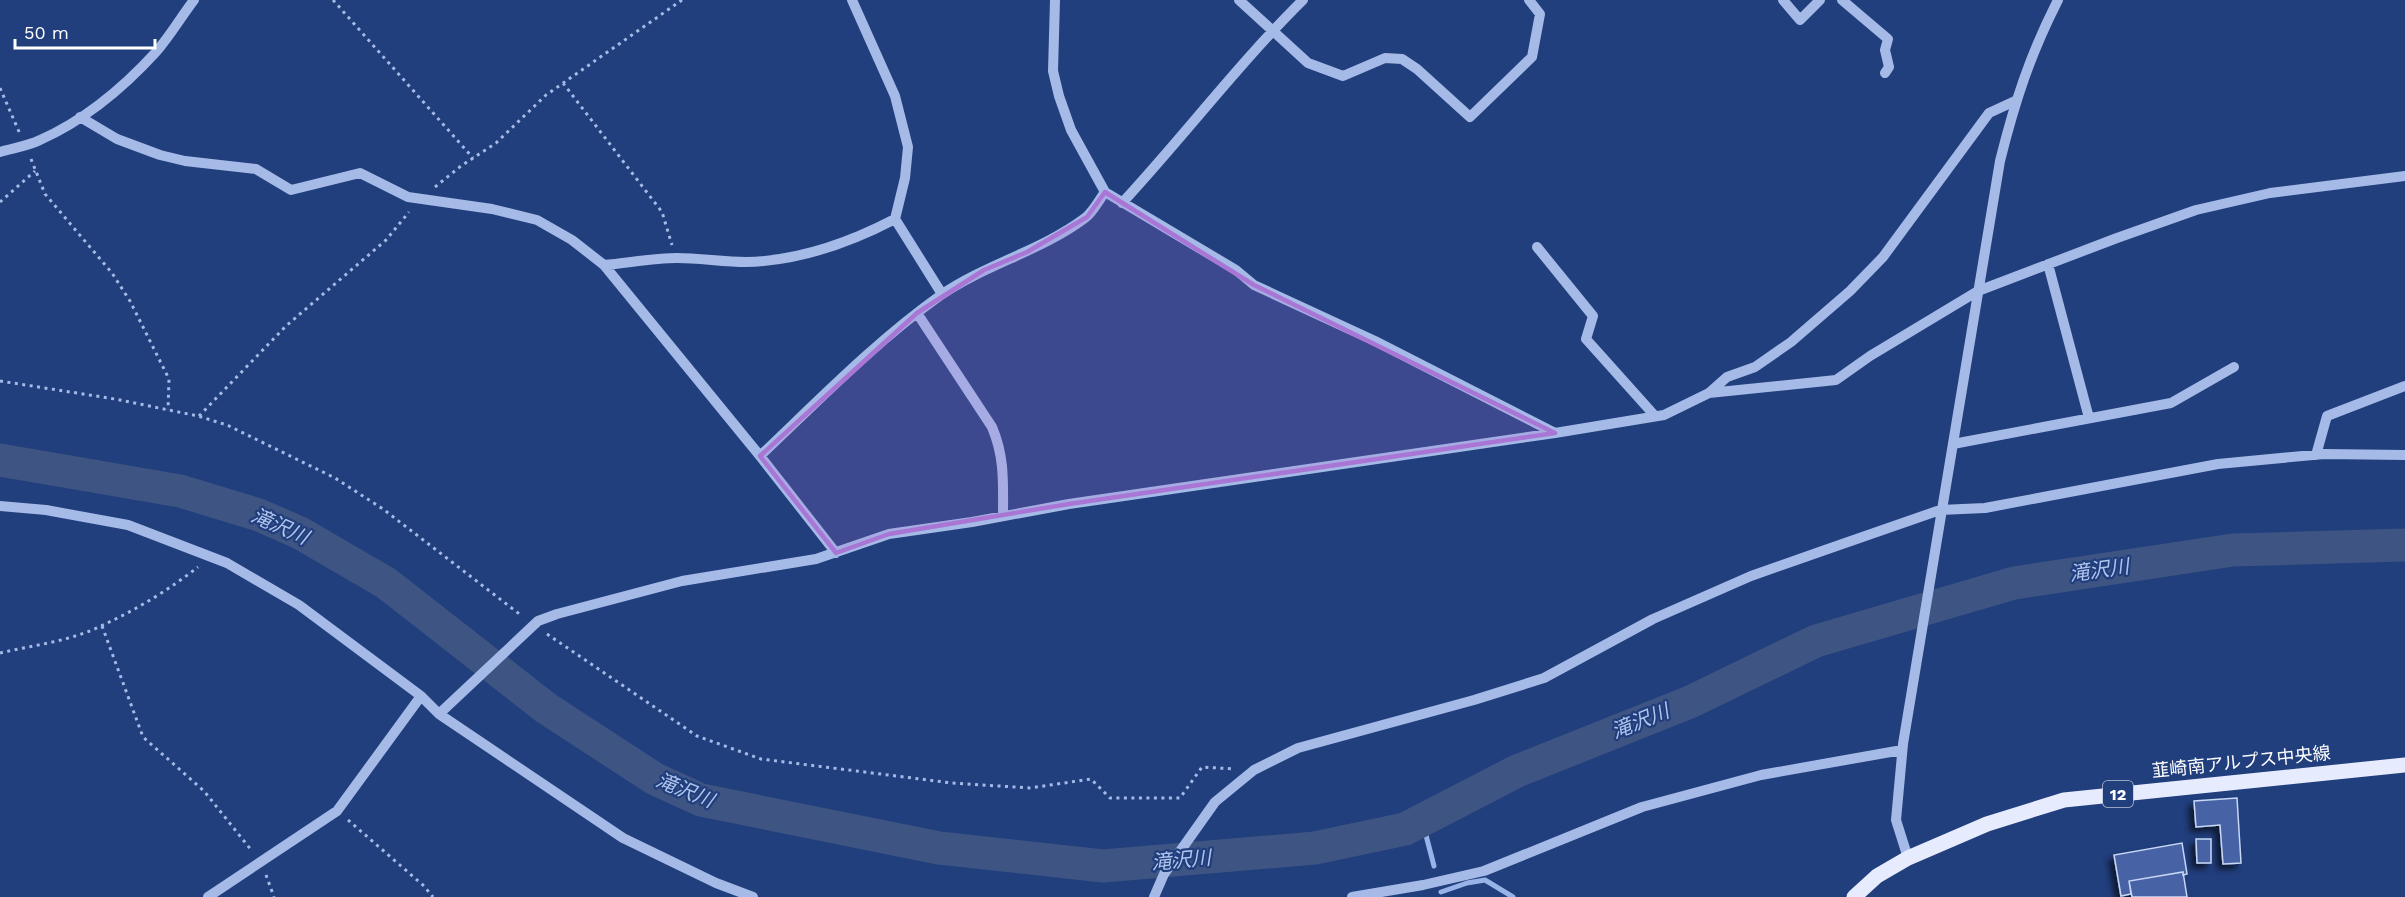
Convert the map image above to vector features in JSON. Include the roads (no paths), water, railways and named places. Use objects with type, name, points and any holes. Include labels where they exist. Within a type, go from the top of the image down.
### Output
[{"type":"main road","name":"韮崎南アルプス中央線","points":[[1854,897],[1877,876],[1908,858],[1987,824],[2064,800],[2405,765]]},
{"type":"street","points":[[0,152],[38,141],[80,117],[134,75],[157,50],[194,0]]},
{"type":"street","points":[[852,0],[896,96],[908,147],[905,178],[895,219],[942,294]]},
{"type":"street","points":[[1055,0],[1053,71],[1059,96],[1071,130],[1105,192],[1236,270],[1254,285],[1376,341],[1555,433]]},
{"type":"street","points":[[1239,0],[1308,63],[1343,76],[1385,58],[1402,59],[1470,117],[1532,57],[1540,14],[1529,0]]},
{"type":"street","points":[[1122,203],[1171,150],[1271,31],[1303,0]]},
{"type":"street","points":[[1783,0],[1800,20],[1821,0]]},
{"type":"street","points":[[1842,0],[1888,39],[1885,50],[1889,67],[1885,73]]},
{"type":"street","points":[[1908,858],[1896,820],[1902,747],[2000,161],[2015,101],[2037,42],[2058,0]]},
{"type":"street","points":[[442,711],[530,629],[557,614],[682,581],[816,559],[889,534],[1069,504],[1664,415],[1709,393],[1727,376],[1755,367],[1791,342],[1850,291],[1883,257],[1989,113],[2015,101]]},
{"type":"street","points":[[80,117],[117,139],[160,154],[185,161],[256,169],[291,190],[360,173],[408,197],[492,209],[537,220],[572,240],[604,265],[836,553]]},
{"type":"street","points":[[1709,393],[1836,380],[1870,356],[1978,291],[2196,210],[2270,193],[2405,176]]},
{"type":"street","points":[[760,456],[855,366],[917,313],[942,294],[984,270],[1027,252],[1087,217],[1105,192]]},
{"type":"street","points":[[604,265],[675,258],[747,262],[776,260],[831,248],[865,235],[895,219]]},
{"type":"street","points":[[1537,247],[1593,316],[1586,339],[1655,416]]},
{"type":"street","points":[[2048,264],[2089,418]]},
{"type":"street","points":[[917,313],[992,427],[1000,444],[1004,464],[1003,516]]},
{"type":"street","points":[[1953,444],[2170,403],[2234,367]]},
{"type":"street","points":[[2316,454],[2327,416],[2405,386]]},
{"type":"street","points":[[1154,897],[1164,874],[1215,802],[1254,770],[1298,747],[1474,700],[1544,678],[1653,619],[1751,576],[1940,510],[1984,508],[2218,464],[2316,454],[2405,455]]},
{"type":"street","points":[[0,506],[46,510],[128,525],[227,562],[299,605],[421,696],[623,838],[753,897]]},
{"type":"street","points":[[208,897],[337,811],[421,696]]},
{"type":"street","points":[[1352,897],[1423,885],[1484,871],[1642,807],[1761,775],[1902,747]]},
{"type":"waterway","name":"滝沢川","points":[[0,460],[180,491],[259,515],[300,533],[386,583],[546,708],[655,779],[701,800],[939,848],[1103,866],[1315,848],[1405,829],[1517,771],[1690,702],[1816,641],[2014,583],[2233,550],[2405,545]]},
{"type":"waterway","points":[[1422,820],[1434,866]]},
{"type":"waterway","points":[[1441,892],[1467,883],[1485,880],[1513,897]]}]
